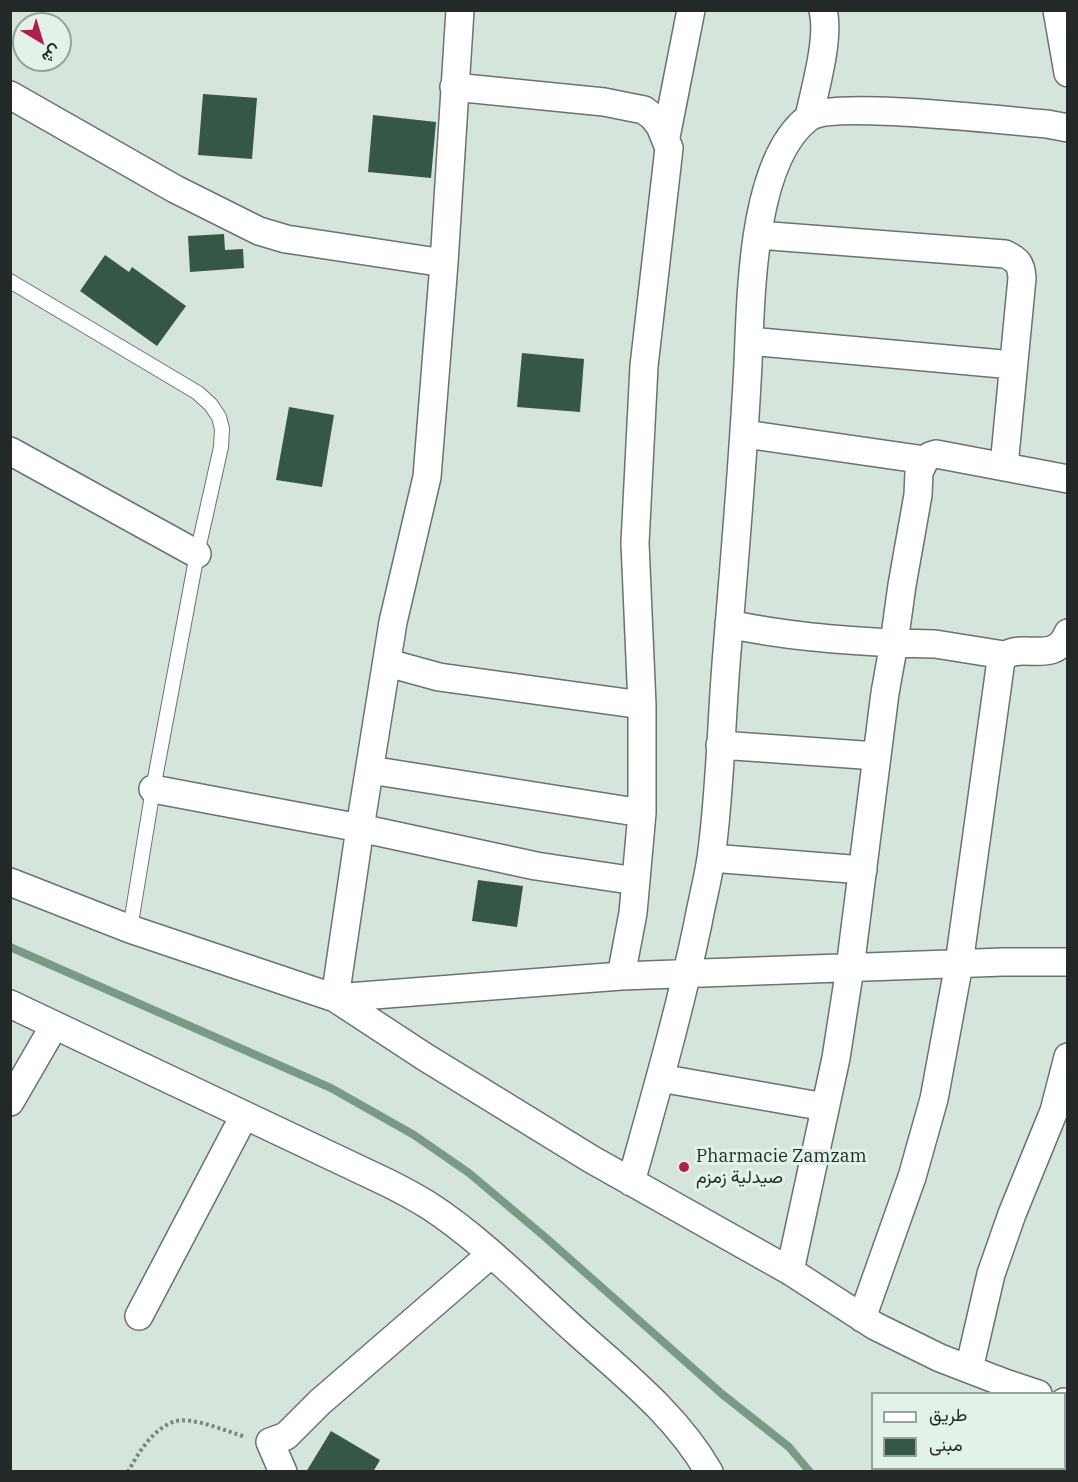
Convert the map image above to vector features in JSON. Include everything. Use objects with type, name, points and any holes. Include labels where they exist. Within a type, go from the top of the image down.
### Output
[{"type":"street","points":[[335,998],[393,622],[427,477],[444,263],[460,10]]},
{"type":"street","points":[[666,136],[691,10]]},
{"type":"street","points":[[809,117],[822,57],[823,10]]},
{"type":"street","points":[[1058,10],[1068,73]]},
{"type":"street","points":[[454,87],[604,102],[644,110],[653,117],[666,136],[669,148],[645,366],[635,543],[642,705],[642,813],[633,912],[621,976]]},
{"type":"street","points":[[10,95],[175,189],[259,231],[286,239],[444,263]]},
{"type":"street","points":[[631,1182],[687,975],[711,858],[745,434],[751,276],[775,164],[791,135],[809,117],[818,112],[842,110],[900,112],[1068,128]]},
{"type":"street","points":[[758,235],[1005,254],[1016,258],[1021,265],[1022,278],[1004,466]]},
{"type":"street","points":[[749,341],[1013,364]]},
{"type":"street","points":[[745,434],[925,460]]},
{"type":"street","points":[[10,451],[197,554]]},
{"type":"street","points":[[790,1271],[836,1058],[877,756],[920,472],[925,460],[936,454],[1068,479]]},
{"type":"street","points":[[729,624],[830,640],[935,644],[1004,655],[1022,651],[1042,652],[1064,648]]},
{"type":"street","points":[[862,1318],[912,1176],[934,1099],[959,964],[999,667],[1004,655]]},
{"type":"street","points":[[388,663],[439,678],[642,705]]},
{"type":"street","points":[[720,745],[877,756]]},
{"type":"street","points":[[370,770],[642,813]]},
{"type":"street","points":[[153,789],[360,828],[517,863],[636,882]]},
{"type":"street","points":[[711,858],[862,870]]},
{"type":"street","points":[[10,882],[130,929],[335,998],[425,1057],[631,1182],[790,1271],[875,1326],[940,1358],[1032,1392]]},
{"type":"street","points":[[335,998],[621,976],[1068,962]]},
{"type":"street","points":[[10,1004],[388,1183],[429,1206],[490,1254],[631,1378],[671,1420],[709,1472]]},
{"type":"street","points":[[10,1102],[54,1026]]},
{"type":"street","points":[[969,1369],[991,1274],[1012,1214],[1054,1111],[1068,1057]]},
{"type":"street","points":[[660,1078],[825,1107]]},
{"type":"street","points":[[139,1316],[244,1116]]},
{"type":"street","points":[[283,1472],[270,1442],[292,1431],[320,1402],[490,1254]]},
{"type":"lane","points":[[10,281],[198,393],[211,405],[219,417],[222,429],[221,447],[197,554],[153,789],[130,929]]},
{"type":"path","points":[[128,1472],[139,1451],[163,1428],[177,1421],[195,1422],[270,1442]]},
{"type":"building","points":[[203,94],[257,98],[252,159],[198,155]]},
{"type":"building","points":[[373,115],[436,122],[431,178],[368,172]]},
{"type":"building","points":[[224,234],[225,250],[243,249],[244,268],[190,272],[188,236]]},
{"type":"building","points":[[105,255],[129,272],[132,267],[186,306],[157,346],[80,291]]},
{"type":"building","points":[[522,353],[584,359],[580,412],[517,407]]},
{"type":"building","points":[[289,407],[334,415],[322,487],[276,480]]},
{"type":"building","points":[[478,880],[523,886],[517,927],[472,921]]},
{"type":"building","points":[[331,1431],[380,1460],[373,1472],[306,1472]]},
{"type":"waterway","points":[[10,947],[331,1088],[414,1135],[469,1173],[545,1237],[722,1394],[789,1447],[810,1472]]},
{"type":"place","name":"Pharmacie Zamzam صيدلية زمزم","points":[[684,1167]]}]
